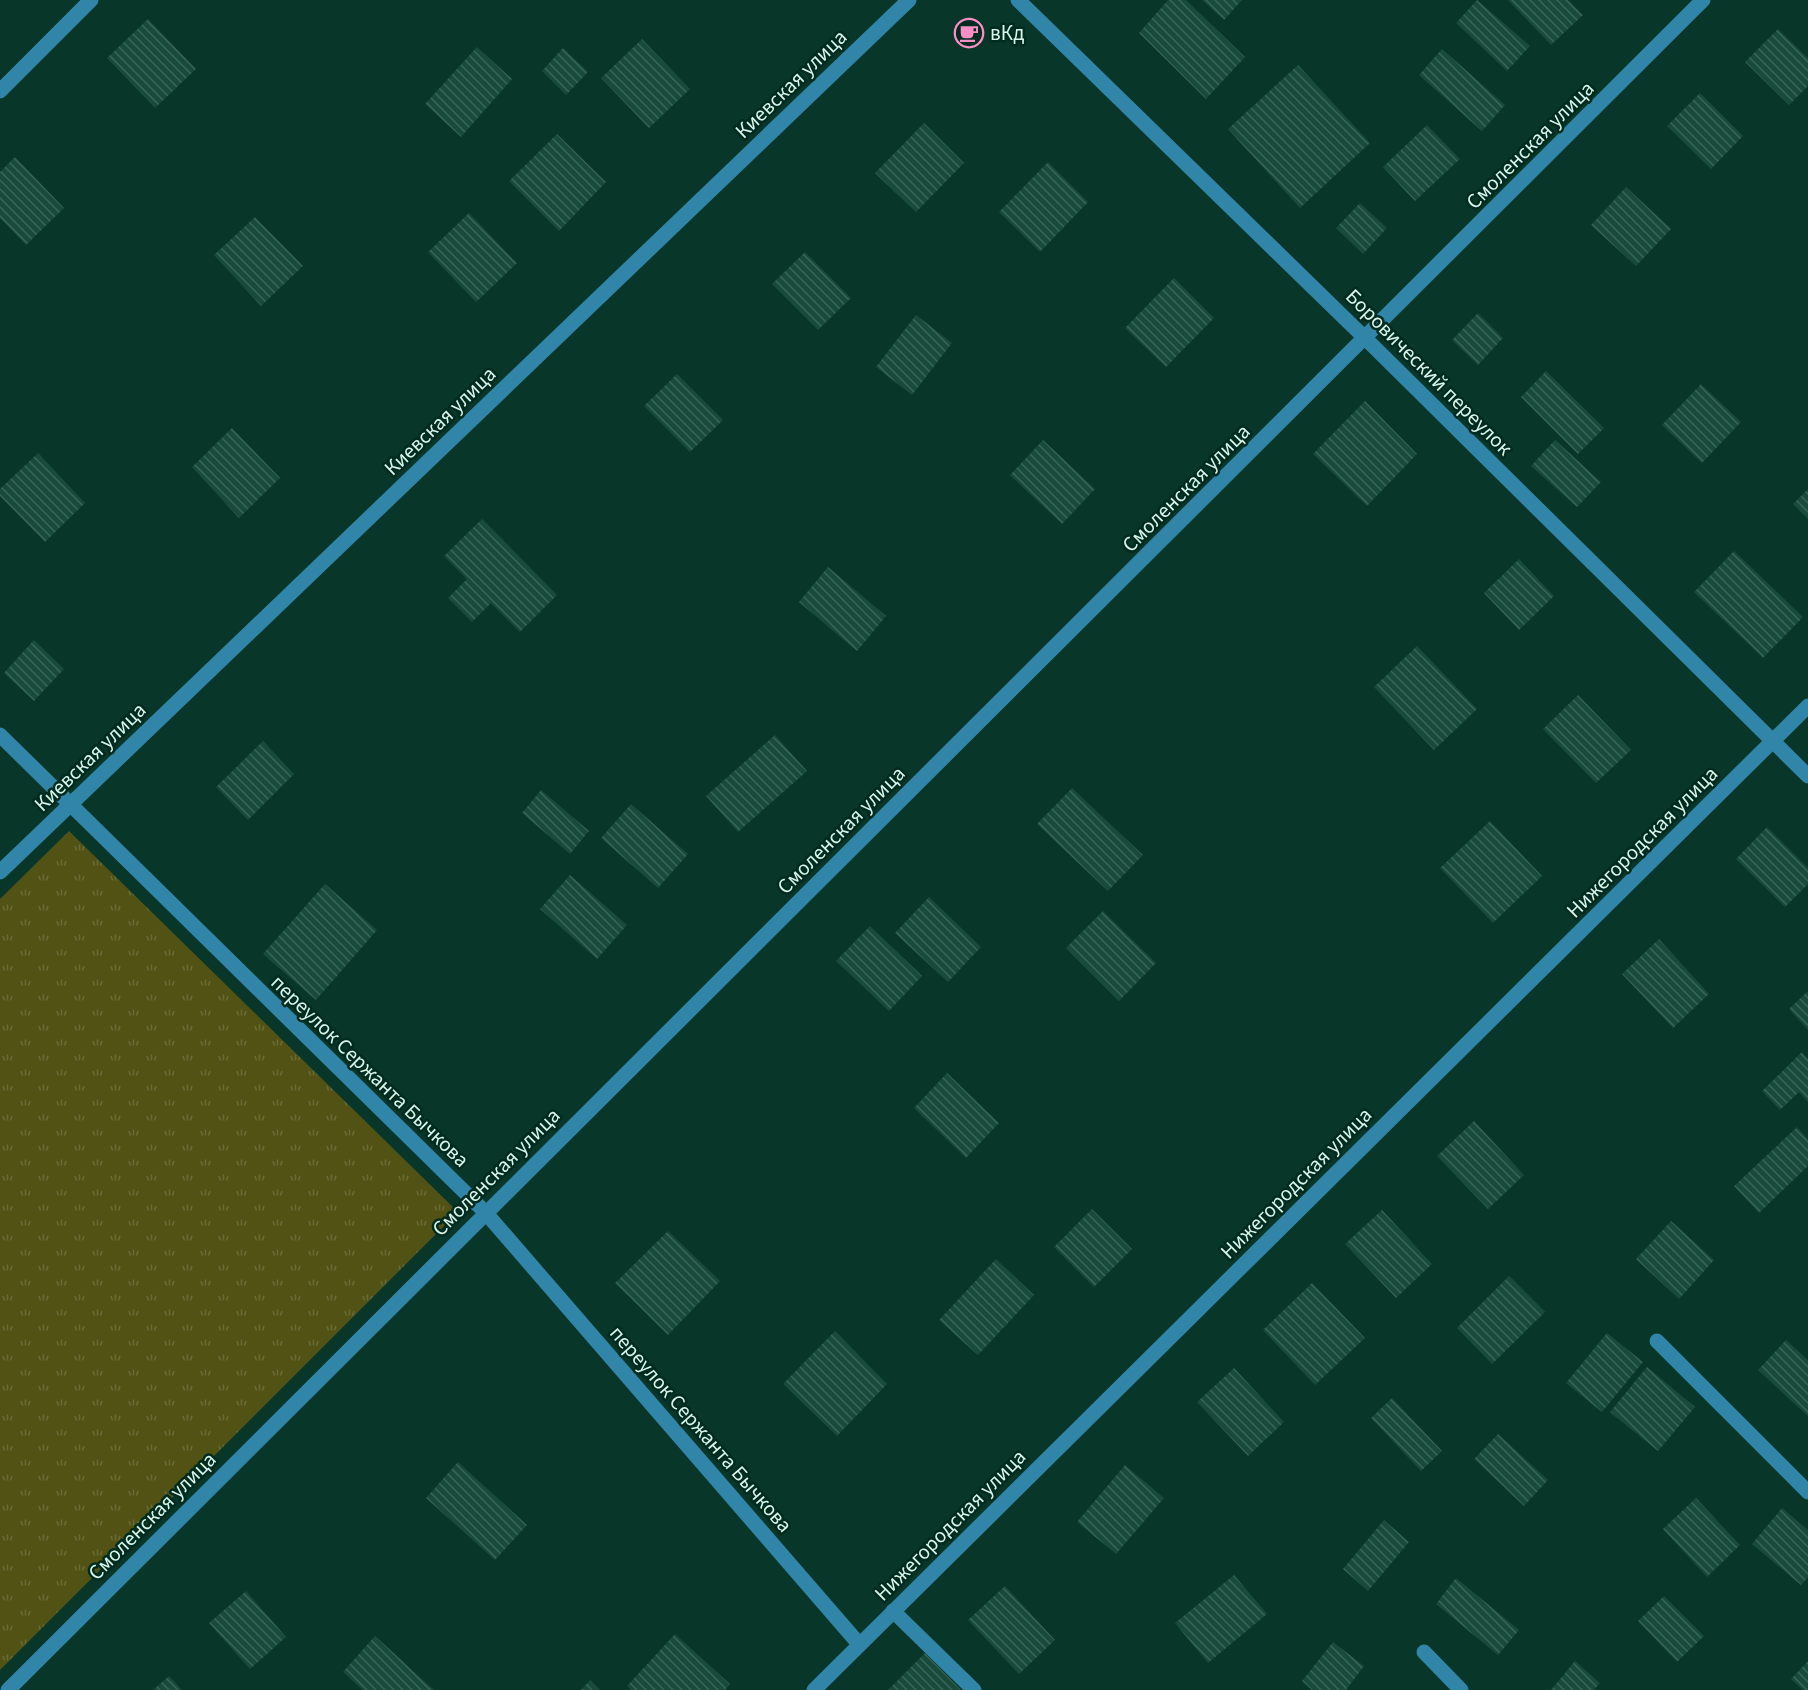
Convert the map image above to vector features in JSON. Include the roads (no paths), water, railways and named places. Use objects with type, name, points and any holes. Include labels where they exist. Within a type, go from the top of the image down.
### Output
[{"type":"street","points":[[0,91],[91,0]]},
{"type":"street","name":"Киевская улица","points":[[0,872],[909,0]]},
{"type":"street","name":"Боровический переулок","points":[[1018,0],[1366,339],[1808,776]]},
{"type":"street","name":"Смоленская улица","points":[[8,1690],[485,1212],[1366,339],[1703,0]]},
{"type":"street","name":"Нижегородская улица","points":[[814,1690],[1808,706]]},
{"type":"street","name":"переулок Сержанта Бычкова","points":[[0,735],[485,1212],[859,1644]]},
{"type":"street","points":[[1657,1341],[1808,1492]]},
{"type":"street","points":[[893,1611],[974,1690]]},
{"type":"street","points":[[1424,1652],[1461,1690]]},
{"type":"place","name":"вКд","points":[[969,33]]}]
